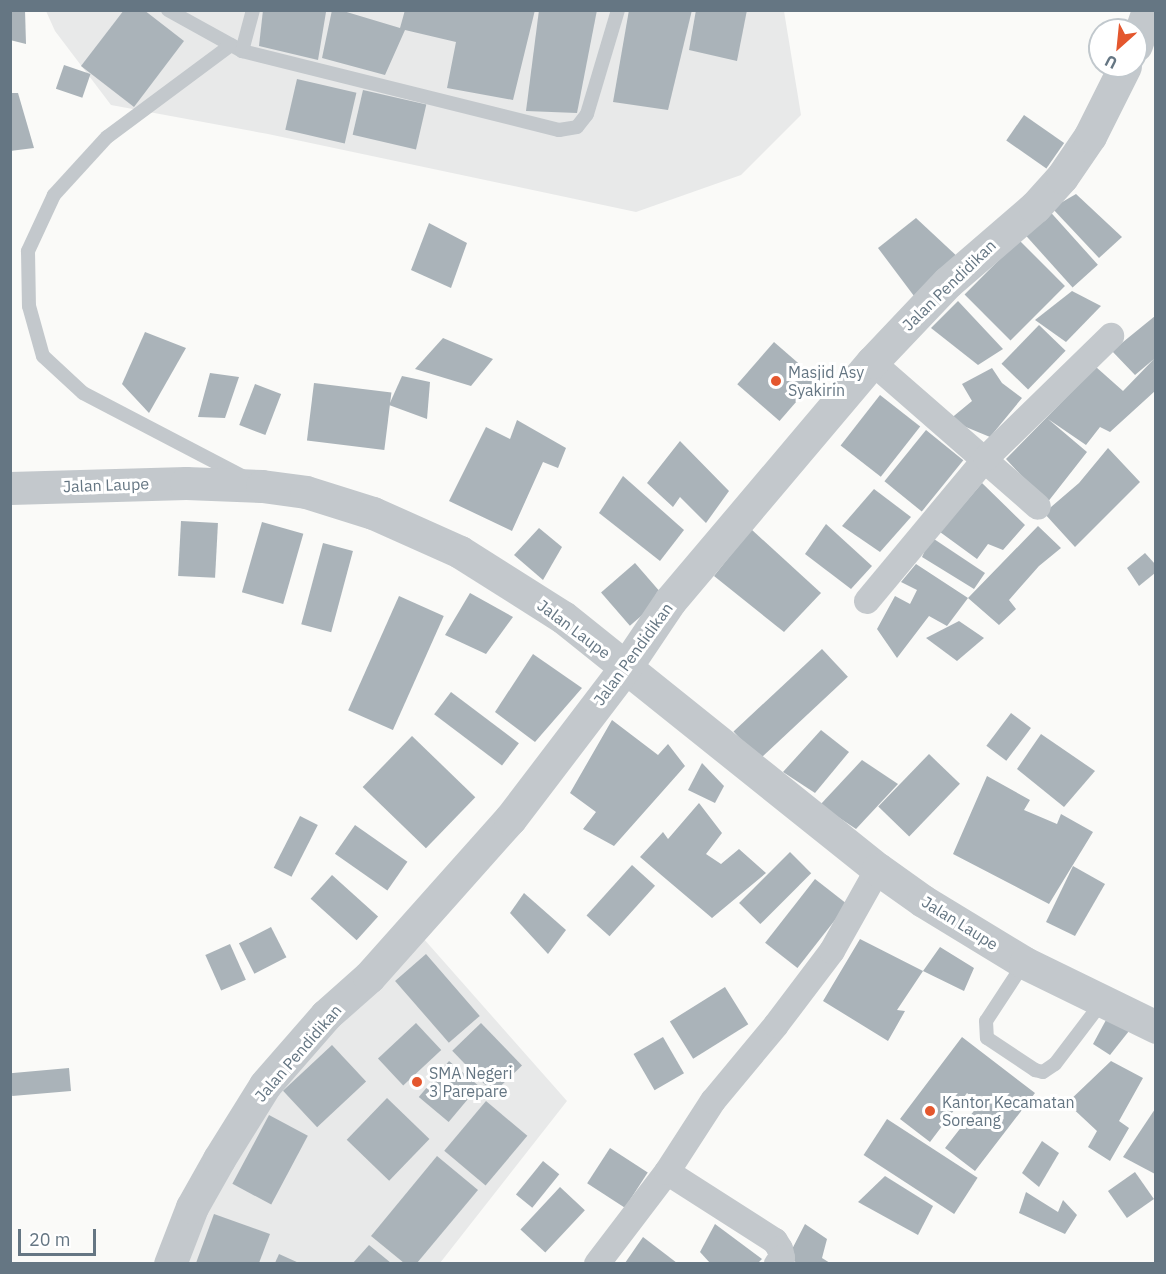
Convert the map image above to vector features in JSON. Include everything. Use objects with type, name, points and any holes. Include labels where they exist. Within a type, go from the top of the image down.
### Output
[{"type":"street","name":"Jalan Pendidikan","points":[[170,1263],[192,1207],[265,1085],[326,1015],[384,962],[510,819],[625,668],[670,601],[872,362],[948,282],[1035,207],[1062,177],[1090,136],[1119,78]]},
{"type":"street","points":[[867,602],[986,458],[1110,336]]},
{"type":"street","points":[[872,362],[986,458],[1038,507]]},
{"type":"street","name":"Jalan Laupe","points":[[10,488],[186,483],[262,486],[306,492],[373,513],[460,552],[563,617],[878,868],[923,901],[1024,963],[1155,1027]]},
{"type":"street","points":[[597,1263],[667,1172],[713,1101],[776,1025],[832,951],[878,868]]},
{"type":"street","points":[[667,1172],[775,1242],[782,1258],[777,1263]]},
{"type":"lane","points":[[168,10],[236,48],[560,130],[577,127],[587,114],[618,10]]},
{"type":"lane","points":[[253,10],[236,48],[107,137],[54,195],[28,251],[29,306],[43,356],[83,393],[262,486]]},
{"type":"lane","points":[[1024,963],[986,1021],[987,1038],[1035,1070],[1043,1072],[1055,1064],[1102,1002]]},
{"type":"shaded area","points":[[46,11],[784,11],[801,115],[741,175],[636,212],[268,134],[111,105],[55,31]]},
{"type":"shaded area","name":"SMA Negeri 3 Parepare","points":[[423,938],[567,1101],[440,1263],[186,1264],[190,1241],[245,1140],[297,1064],[363,1005]]},
{"type":"building","points":[[10,10],[25,10],[26,44],[10,40]]},
{"type":"building","points":[[124,10],[144,10],[184,41],[134,107],[81,66]]},
{"type":"building","points":[[263,10],[326,12],[318,60],[259,46]]},
{"type":"building","points":[[332,10],[340,10],[400,28],[405,10],[535,10],[513,100],[447,88],[456,42],[405,30],[385,75],[322,58]]},
{"type":"building","points":[[539,10],[597,10],[577,113],[526,111]]},
{"type":"building","points":[[629,10],[692,10],[668,110],[613,102]]},
{"type":"building","points":[[696,10],[747,10],[737,61],[689,50]]},
{"type":"building","points":[[64,65],[90,74],[82,98],[56,89]]},
{"type":"building","points":[[297,79],[356,93],[345,143],[285,130]]},
{"type":"building","points":[[363,90],[426,105],[416,149],[353,135]]},
{"type":"building","points":[[10,93],[18,93],[34,148],[10,151]]},
{"type":"building","points":[[1024,115],[1064,143],[1046,168],[1006,140]]},
{"type":"building","points":[[1076,194],[1122,237],[1099,258],[1052,208]]},
{"type":"building","points":[[1045,206],[1098,265],[1073,287],[1020,229]]},
{"type":"building","points":[[916,218],[960,259],[917,300],[878,248]]},
{"type":"building","points":[[429,223],[467,243],[451,288],[411,270]]},
{"type":"building","points":[[1019,240],[1065,286],[1011,340],[965,294]]},
{"type":"building","points":[[1072,291],[1101,306],[1066,342],[1035,320]]},
{"type":"building","points":[[958,301],[1003,349],[978,365],[931,328]]},
{"type":"building","points":[[1155,316],[1155,391],[1110,432],[1100,427],[1086,445],[1048,419],[1087,452],[1047,503],[1006,459],[1096,367],[1123,391],[1154,359],[1135,375],[1112,351]]},
{"type":"building","points":[[1039,325],[1066,351],[1028,390],[1001,364]]},
{"type":"building","points":[[145,332],[186,348],[149,413],[122,384]]},
{"type":"building","points":[[443,338],[493,359],[471,386],[415,369]]},
{"type":"building","name":"Masjid Asy Syakirin","points":[[774,342],[816,379],[780,421],[737,384]]},
{"type":"building","points":[[992,368],[1002,383],[1022,398],[990,437],[949,420],[972,401],[962,384]]},
{"type":"building","points":[[210,373],[239,377],[225,418],[198,417]]},
{"type":"building","points":[[402,376],[430,382],[427,419],[389,405]]},
{"type":"building","points":[[314,383],[391,393],[384,450],[307,441]]},
{"type":"building","points":[[255,384],[281,394],[265,435],[239,425]]},
{"type":"building","points":[[880,395],[920,426],[881,477],[841,445]]},
{"type":"building","points":[[517,420],[566,448],[558,468],[543,462],[512,531],[449,501],[486,427],[510,439]]},
{"type":"building","points":[[926,430],[963,460],[922,511],[884,481]]},
{"type":"building","points":[[680,441],[729,491],[706,523],[680,497],[673,507],[647,483]]},
{"type":"building","points":[[1108,448],[1140,482],[1075,547],[1044,513],[1079,483]]},
{"type":"building","points":[[623,476],[684,530],[660,561],[599,513]]},
{"type":"building","points":[[982,483],[1025,525],[1003,550],[988,544],[977,559],[940,532]]},
{"type":"building","points":[[874,489],[911,517],[880,552],[842,526]]},
{"type":"building","points":[[181,521],[218,523],[215,578],[178,576]]},
{"type":"building","points":[[262,522],[303,534],[283,604],[242,592]]},
{"type":"building","points":[[826,524],[872,566],[851,589],[805,554]]},
{"type":"building","points":[[1038,526],[1061,548],[1039,566],[1009,600],[1016,609],[999,625],[968,598]]},
{"type":"building","points":[[539,528],[562,547],[543,580],[514,555]]},
{"type":"building","points":[[751,529],[821,593],[784,632],[714,576]]},
{"type":"building","points":[[931,537],[985,573],[974,589],[922,557]]},
{"type":"building","points":[[323,543],[353,551],[331,632],[301,624]]},
{"type":"building","points":[[1145,553],[1155,564],[1155,573],[1139,586],[1127,568]]},
{"type":"building","points":[[635,563],[664,596],[630,626],[601,593]]},
{"type":"building","points":[[916,564],[968,598],[947,626],[929,616],[897,658],[877,629],[895,596],[910,604],[917,590],[901,582]]},
{"type":"building","points":[[470,593],[513,617],[486,654],[445,635]]},
{"type":"building","points":[[399,596],[444,616],[393,730],[348,710]]},
{"type":"building","points":[[959,621],[984,638],[957,661],[926,638]]},
{"type":"building","points":[[822,649],[848,677],[759,759],[734,732]]},
{"type":"building","points":[[533,654],[582,688],[535,742],[495,712]]},
{"type":"building","points":[[451,692],[519,743],[502,766],[434,714]]},
{"type":"building","points":[[1011,713],[1031,728],[1006,761],[986,746]]},
{"type":"building","points":[[612,720],[658,755],[668,744],[685,766],[614,846],[583,829],[596,812],[570,793]]},
{"type":"building","points":[[821,730],[849,752],[815,793],[783,772]]},
{"type":"building","points":[[1041,734],[1095,771],[1064,807],[1017,769]]},
{"type":"building","points":[[412,736],[475,797],[426,848],[363,787]]},
{"type":"building","points":[[929,754],[960,784],[909,836],[878,807]]},
{"type":"building","points":[[862,760],[898,784],[856,829],[820,805]]},
{"type":"building","points":[[702,763],[724,786],[715,803],[688,790]]},
{"type":"building","points":[[987,776],[1030,800],[1024,810],[1057,824],[1061,814],[1093,832],[1049,904],[953,854]]},
{"type":"building","points":[[699,803],[722,833],[706,854],[721,864],[739,849],[766,873],[712,918],[640,857],[663,832],[668,839]]},
{"type":"building","points":[[300,816],[318,825],[291,877],[274,868]]},
{"type":"building","points":[[355,825],[407,862],[387,890],[335,854]]},
{"type":"building","points":[[790,852],[811,873],[760,924],[739,903]]},
{"type":"building","points":[[632,865],[655,886],[610,936],[586,916]]},
{"type":"building","points":[[1073,866],[1105,884],[1075,936],[1046,922]]},
{"type":"building","points":[[332,875],[378,916],[357,940],[311,899]]},
{"type":"building","points":[[815,879],[847,904],[797,968],[765,943]]},
{"type":"building","points":[[524,893],[566,930],[548,954],[510,913]]},
{"type":"building","points":[[271,927],[286,957],[254,974],[239,943]]},
{"type":"building","points":[[860,939],[923,971],[897,1010],[905,1011],[888,1041],[823,1001]]},
{"type":"building","points":[[230,944],[246,980],[221,991],[205,955]]},
{"type":"building","points":[[940,947],[974,968],[964,991],[923,971]]},
{"type":"building","points":[[426,954],[480,1016],[449,1043],[395,981]]},
{"type":"building","points":[[725,987],[748,1024],[693,1059],[670,1021]]},
{"type":"building","points":[[1106,1020],[1129,1031],[1110,1055],[1093,1044]]},
{"type":"building","points":[[416,1023],[441,1050],[403,1086],[378,1058]]},
{"type":"building","points":[[481,1023],[522,1065],[493,1093],[452,1051]]},
{"type":"building","points":[[663,1037],[684,1073],[655,1090],[634,1054]]},
{"type":"building","name":"Kantor Kecamatan Soreang","points":[[962,1037],[1035,1093],[975,1171],[945,1148],[980,1103],[967,1093],[930,1142],[900,1119]]},
{"type":"building","points":[[332,1045],[366,1082],[317,1127],[283,1091]]},
{"type":"building","points":[[449,1061],[479,1086],[449,1122],[419,1097]]},
{"type":"building","points":[[1111,1061],[1143,1078],[1119,1121],[1129,1128],[1110,1161],[1088,1147],[1097,1131],[1067,1103]]},
{"type":"building","points":[[69,1068],[71,1091],[12,1096],[10,1073]]},
{"type":"building","points":[[387,1098],[429,1139],[389,1181],[347,1140]]},
{"type":"building","points":[[486,1101],[527,1136],[486,1186],[444,1151]]},
{"type":"building","points":[[1155,1109],[1155,1174],[1123,1157]]},
{"type":"building","points":[[269,1115],[308,1136],[271,1205],[232,1184]]},
{"type":"building","points":[[887,1119],[978,1178],[954,1214],[864,1155]]},
{"type":"building","points":[[1042,1141],[1059,1153],[1039,1187],[1022,1173]]},
{"type":"building","points":[[610,1148],[648,1173],[625,1208],[587,1183]]},
{"type":"building","points":[[437,1156],[478,1190],[417,1263],[404,1263],[371,1236]]},
{"type":"building","points":[[543,1161],[559,1174],[532,1208],[516,1194]]},
{"type":"building","points":[[1135,1172],[1154,1199],[1127,1218],[1108,1191]]},
{"type":"building","points":[[885,1176],[933,1206],[918,1235],[858,1202]]},
{"type":"building","points":[[560,1187],[585,1210],[545,1253],[520,1229]]},
{"type":"building","points":[[1026,1192],[1058,1212],[1063,1200],[1077,1215],[1065,1234],[1019,1213]]},
{"type":"building","points":[[214,1214],[270,1234],[259,1263],[196,1263]]},
{"type":"building","points":[[715,1224],[762,1259],[758,1263],[710,1263],[700,1252]]},
{"type":"building","points":[[805,1224],[827,1239],[822,1258],[830,1263],[797,1263],[788,1257]]},
{"type":"building","points":[[643,1237],[677,1263],[625,1263]]},
{"type":"building","points":[[369,1245],[391,1263],[353,1263]]},
{"type":"building","points":[[279,1254],[299,1263],[275,1263]]},
{"type":"place","name":"Masjid Asy Syakirin","points":[[776,381]]},
{"type":"place","name":"SMA Negeri 3 Parepare","points":[[417,1082]]},
{"type":"place","name":"Kantor Kecamatan Soreang","points":[[930,1111]]}]
